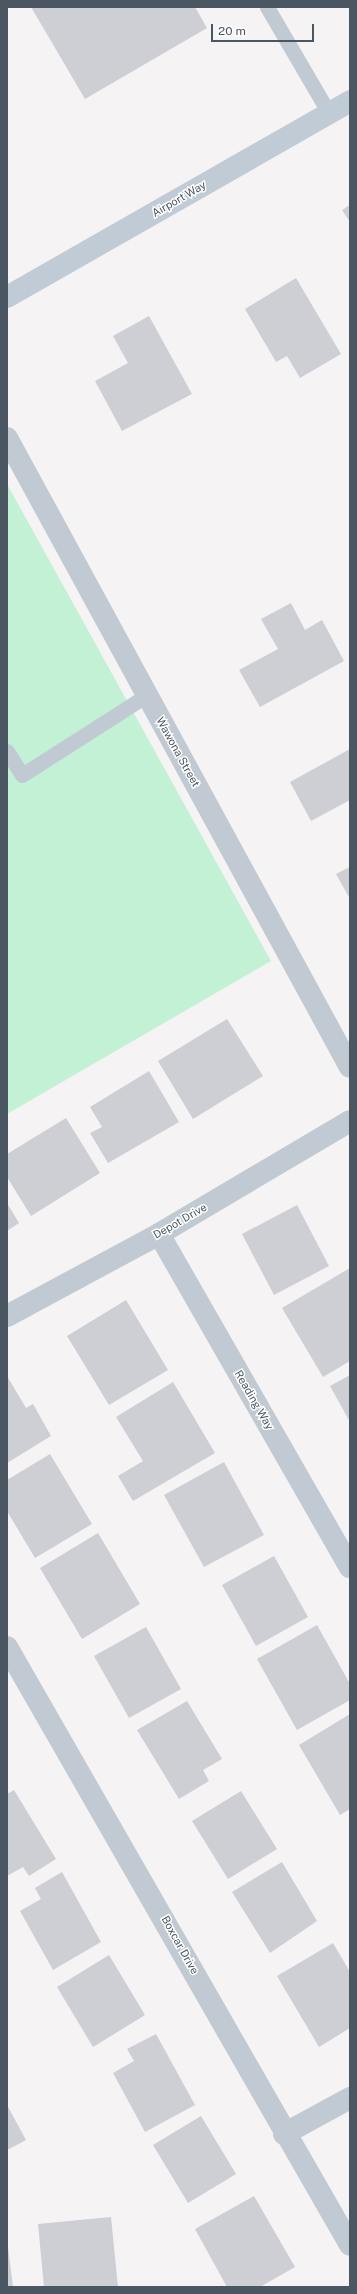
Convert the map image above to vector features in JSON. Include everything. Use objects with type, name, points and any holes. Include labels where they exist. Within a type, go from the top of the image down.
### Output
[{"type":"main road","name":"Airport Way","points":[[7,297],[350,101]]},
{"type":"street","name":"Wawona Street","points":[[7,438],[350,1067]]},
{"type":"street","name":"Depot Drive","points":[[7,1316],[159,1234],[350,1121]]},
{"type":"street","name":"Reading Way","points":[[159,1234],[350,1567]]},
{"type":"street","name":"Boxcar Drive","points":[[7,1647],[171,1928],[284,2134],[350,2245]]},
{"type":"street","points":[[284,2134],[350,2098]]},
{"type":"lane","points":[[267,7],[329,113]]},
{"type":"lane","points":[[7,751],[22,775],[147,695]]},
{"type":"green space","points":[[7,484],[271,961],[7,1114]]},
{"type":"building","points":[[31,7],[195,7],[207,28],[85,99]]},
{"type":"building","points":[[350,205],[350,222],[342,210]]},
{"type":"building","points":[[296,278],[341,354],[300,378],[287,356],[276,362],[245,309]]},
{"type":"building","points":[[149,316],[192,394],[122,431],[95,381],[128,363],[113,336]]},
{"type":"building","points":[[291,603],[305,630],[322,620],[344,661],[260,707],[239,670],[278,649],[261,619]]},
{"type":"building","points":[[350,749],[350,800],[311,821],[290,782]]},
{"type":"building","points":[[350,867],[350,899],[336,874]]},
{"type":"building","points":[[227,1019],[263,1076],[193,1119],[158,1061]]},
{"type":"building","points":[[149,1071],[179,1122],[108,1163],[90,1133],[102,1127],[90,1107]]},
{"type":"building","points":[[66,1118],[100,1173],[31,1216],[7,1177],[7,1154]]},
{"type":"building","points":[[7,1203],[19,1223],[7,1231]]},
{"type":"building","points":[[297,1205],[329,1266],[274,1295],[242,1234]]},
{"type":"building","points":[[350,1268],[350,1361],[323,1377],[282,1308]]},
{"type":"building","points":[[126,1300],[168,1370],[109,1405],[67,1336]]},
{"type":"building","points":[[350,1375],[350,1422],[330,1386]]},
{"type":"building","points":[[7,1376],[26,1408],[33,1404],[51,1436],[7,1463]]},
{"type":"building","points":[[173,1382],[215,1453],[133,1501],[118,1476],[143,1461],[116,1417]]},
{"type":"building","points":[[50,1454],[92,1524],[35,1558],[7,1511],[7,1480]]},
{"type":"building","points":[[224,1462],[264,1535],[204,1567],[164,1495]]},
{"type":"building","points":[[98,1533],[140,1604],[82,1639],[40,1568]]},
{"type":"building","points":[[274,1556],[308,1617],[256,1646],[222,1585]]},
{"type":"building","points":[[317,1625],[350,1684],[350,1700],[297,1730],[257,1659]]},
{"type":"building","points":[[146,1627],[181,1689],[129,1718],[94,1656]]},
{"type":"building","points":[[187,1701],[222,1759],[203,1770],[209,1781],[179,1799],[137,1730]]},
{"type":"building","points":[[350,1714],[350,1809],[340,1815],[299,1745]]},
{"type":"building","points":[[14,1790],[56,1859],[29,1876],[23,1867],[7,1876],[7,1794]]},
{"type":"building","points":[[241,1791],[277,1849],[228,1879],[192,1821]]},
{"type":"building","points":[[282,1862],[317,1921],[270,1953],[232,1892]]},
{"type":"building","points":[[62,1872],[101,1942],[53,1970],[20,1911],[41,1899],[35,1888]]},
{"type":"building","points":[[333,1943],[350,1972],[350,2028],[319,2047],[277,1976]]},
{"type":"building","points":[[109,1955],[145,2015],[93,2047],[57,1987]]},
{"type":"building","points":[[156,2034],[195,2105],[145,2132],[113,2073],[134,2061],[127,2049]]},
{"type":"building","points":[[7,2105],[26,2140],[7,2150]]},
{"type":"building","points":[[201,2116],[236,2174],[188,2203],[153,2145]]},
{"type":"building","points":[[254,2196],[295,2267],[260,2287],[227,2287],[195,2229]]},
{"type":"building","points":[[111,2217],[118,2287],[44,2287],[38,2224]]},
{"type":"building","points":[[8,2247],[13,2287],[7,2287]]}]
